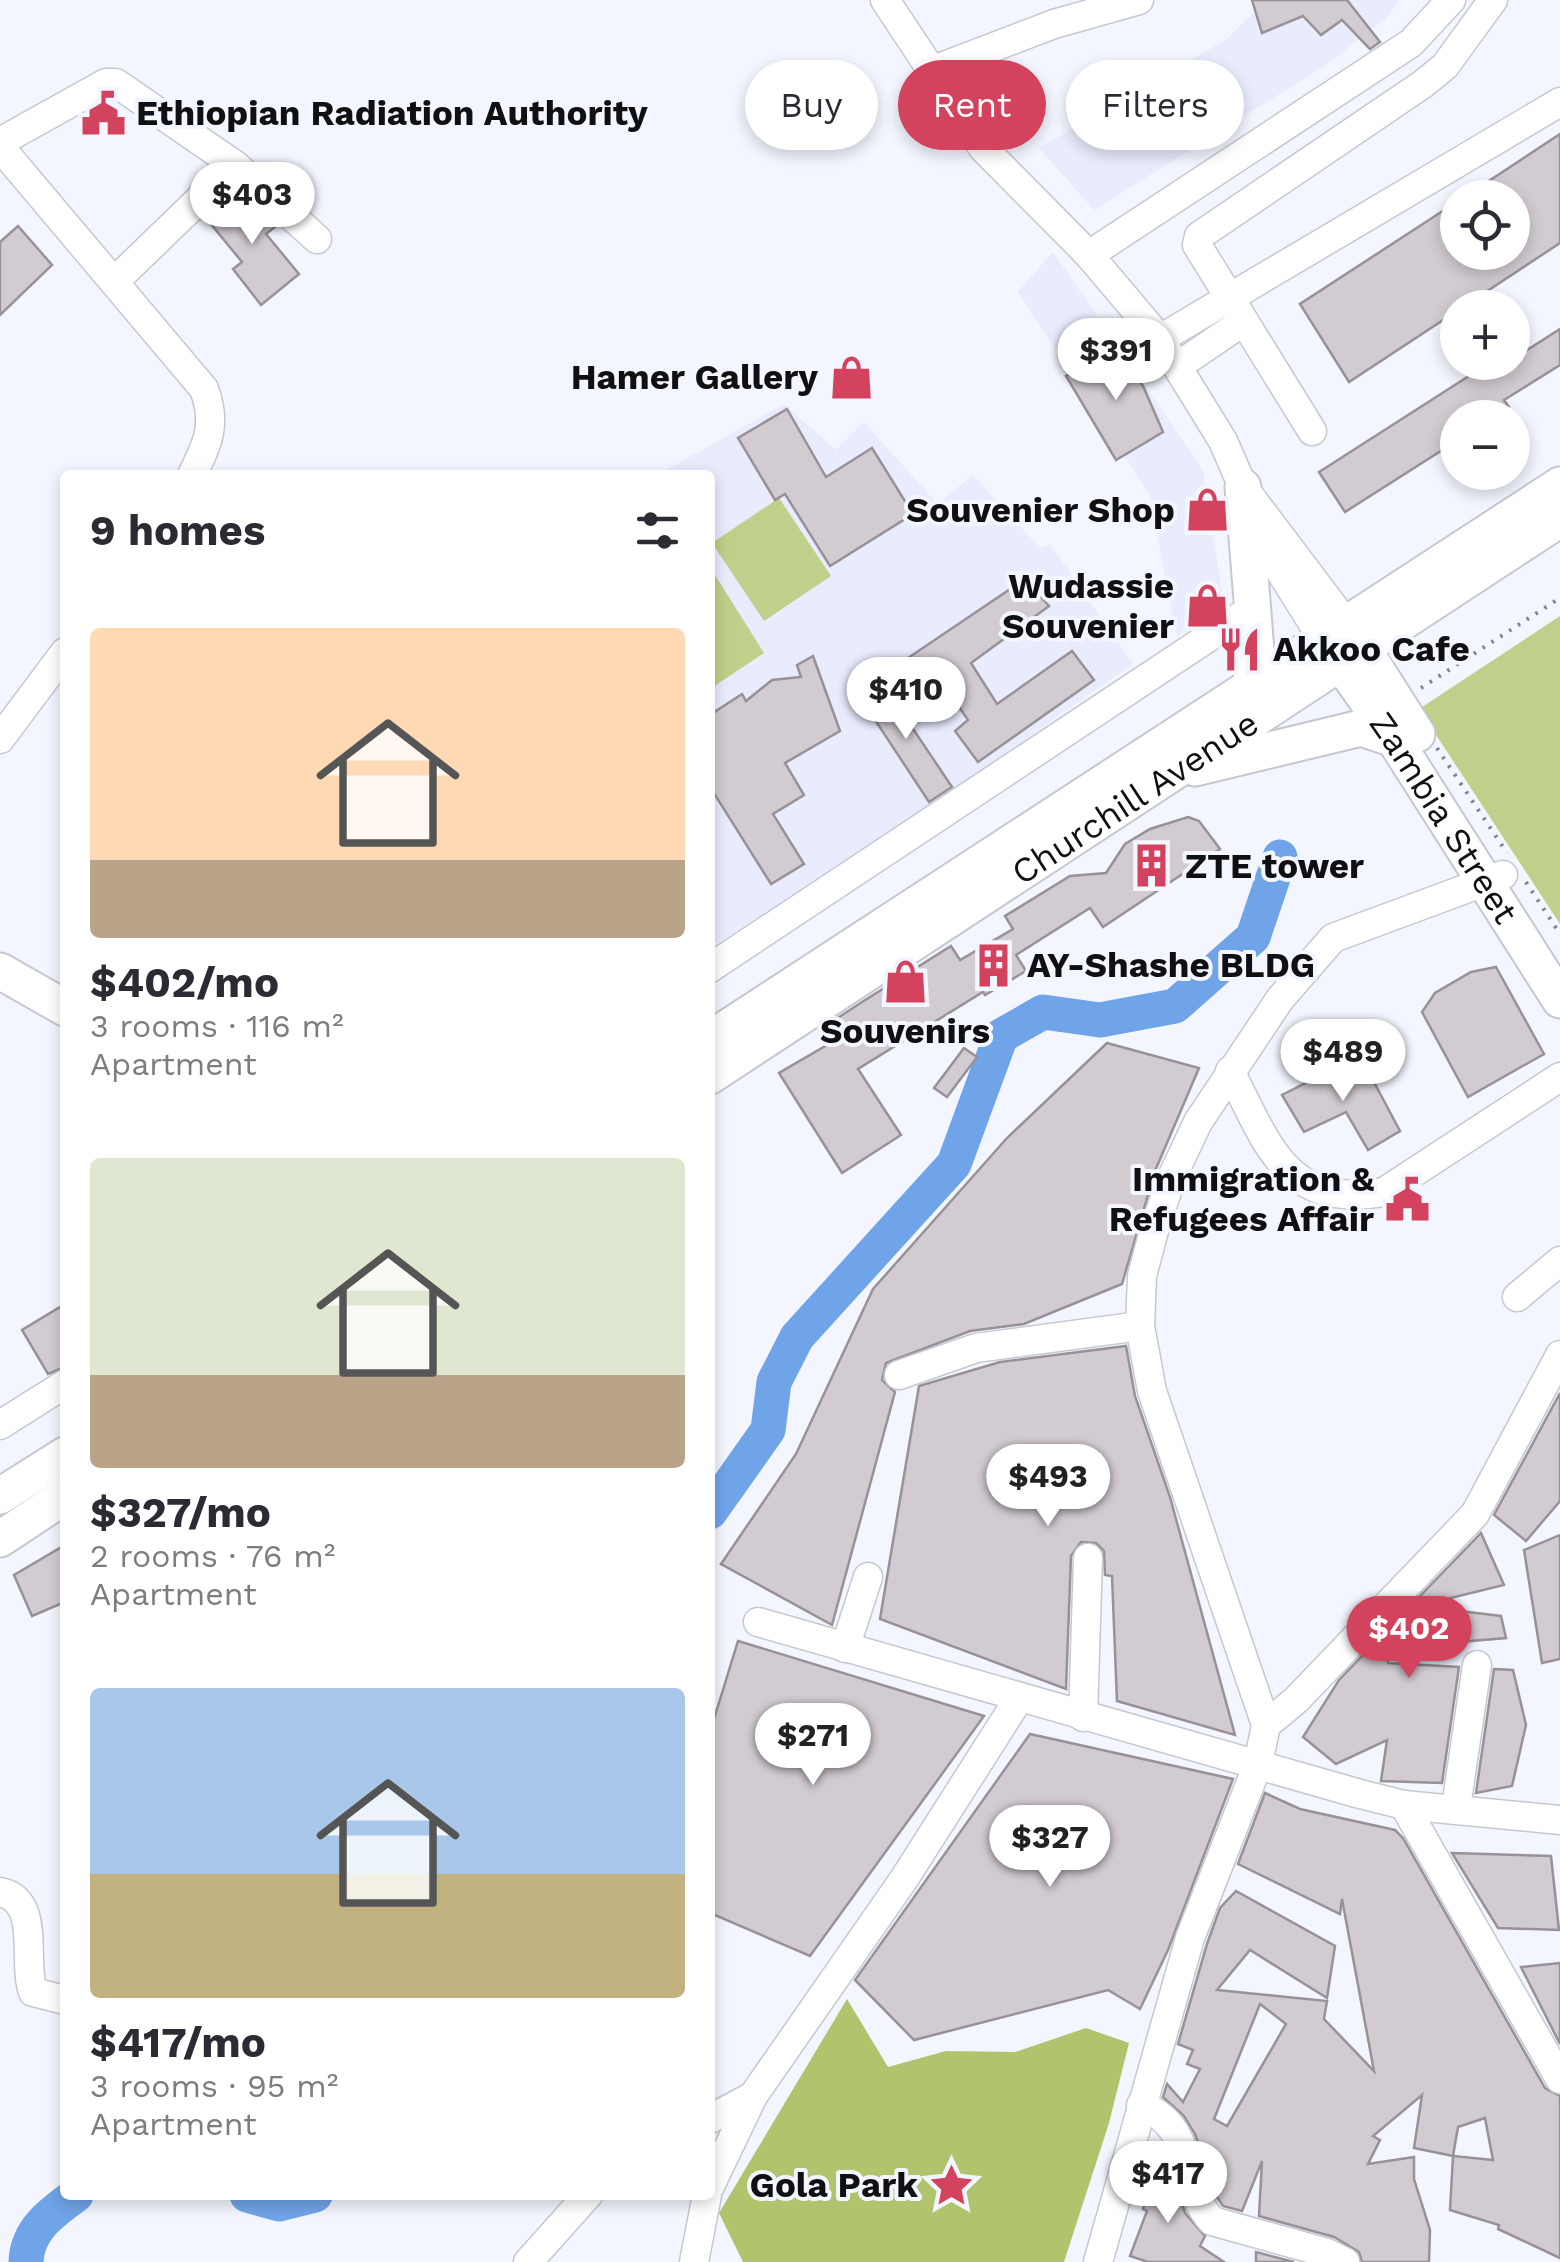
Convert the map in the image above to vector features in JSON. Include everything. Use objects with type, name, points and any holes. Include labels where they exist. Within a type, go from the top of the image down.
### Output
[{"type":"main road","name":"Churchill Avenue","points":[[715,1073],[1170,774],[1342,642],[1560,485]]},
{"type":"main road","points":[[1250,686],[1256,651],[1253,502]]},
{"type":"main road","name":"Churchill Avenue","points":[[715,1037],[1250,686],[1342,642],[1560,519]]},
{"type":"main road","name":"Zambia Street","points":[[1342,642],[1398,702],[1560,1000]]},
{"type":"main road","name":"Zambia Street","points":[[1342,642],[1394,739],[1560,964]]},
{"type":"main road","points":[[1170,774],[1362,728],[1394,739]]},
{"type":"main road","points":[[0,972],[60,1005]]},
{"type":"main road","points":[[0,1496],[60,1458]]},
{"type":"main road","points":[[0,1539],[60,1499]]},
{"type":"street","points":[[885,0],[924,60]]},
{"type":"street","points":[[958,60],[1071,18],[1139,0]]},
{"type":"street","points":[[1088,255],[1411,44],[1451,0]]},
{"type":"street","points":[[1312,430],[1198,245],[1206,228],[1446,66],[1494,0]]},
{"type":"street","points":[[194,470],[212,435],[211,408],[204,388],[0,144],[106,82],[116,83],[235,165],[316,239]]},
{"type":"street","points":[[1160,338],[1560,102]]},
{"type":"street","points":[[986,150],[1088,255],[1160,338],[1223,441],[1253,502],[1277,566],[1342,642]]},
{"type":"street","points":[[115,281],[235,165]]},
{"type":"street","points":[[1178,366],[1244,320]]},
{"type":"street","points":[[715,965],[1239,617]]},
{"type":"street","points":[[0,739],[60,659]]},
{"type":"street","points":[[1098,2262],[1203,1899],[1258,1764],[1266,1725],[1173,1464],[1140,1326],[1142,1276],[1172,1177],[1230,1071],[1280,999],[1334,938],[1494,879]]},
{"type":"street","points":[[1230,1071],[1291,1177],[1316,1191],[1350,1198],[1384,1192],[1560,1077]]},
{"type":"street","points":[[1517,1298],[1560,1262]]},
{"type":"street","points":[[900,1375],[976,1348],[1140,1326]]},
{"type":"street","points":[[1266,1725],[1296,1700],[1456,1536],[1492,1488],[1560,1355]]},
{"type":"street","points":[[0,1425],[60,1387]]},
{"type":"street","points":[[1083,1717],[1088,1558]]},
{"type":"street","points":[[845,1648],[868,1576]]},
{"type":"street","points":[[758,1622],[1018,1700],[1404,1805],[1560,1820]]},
{"type":"street","points":[[1456,1808],[1476,1665]]},
{"type":"street","points":[[715,2176],[753,2096],[904,1879],[1018,1700]]},
{"type":"street","points":[[1404,1805],[1560,2079]]},
{"type":"street","points":[[0,1892],[10,1894],[25,1910],[33,1992],[60,1999]]},
{"type":"street","points":[[715,2116],[753,2096]]},
{"type":"street","points":[[1141,2105],[1177,2132],[1196,2194],[1212,2221],[1327,2253],[1345,2262]]},
{"type":"street","points":[[528,2262],[584,2200]]},
{"type":"street","points":[[694,2262],[706,2200]]},
{"type":"path","points":[[1398,702],[1560,598]]},
{"type":"path","points":[[1435,744],[1560,934]]},
{"type":"shaded area","points":[[1266,0],[1399,0],[1385,19],[1326,65],[1244,116],[1244,60],[1191,60],[1227,39]]},
{"type":"shaded area","points":[[1066,132],[1066,150],[1190,150],[1094,210],[1041,150],[1046,150],[1046,144]]},
{"type":"shaded area","points":[[1053,252],[1203,470],[1224,604],[1177,637],[1149,493],[1018,292]]},
{"type":"shaded area","points":[[784,404],[836,450],[864,422],[937,504],[973,475],[1040,548],[1050,544],[1133,664],[885,837],[715,945],[715,470],[666,470]]},
{"type":"green space","points":[[779,498],[831,576],[764,621],[715,548],[715,541]]},
{"type":"green space","points":[[715,575],[764,653],[715,686]]},
{"type":"green space","points":[[1560,616],[1560,924],[1419,709]]},
{"type":"green space","points":[[847,1999],[888,2067],[946,2051],[1015,2052],[1086,2028],[1129,2043],[1109,2123],[1064,2262],[743,2262],[719,2213]]},
{"type":"building","points":[[1252,0],[1347,0],[1380,42],[1370,49],[1342,20],[1321,35],[1303,16],[1262,33]]},
{"type":"building","points":[[1560,134],[1560,243],[1530,263],[1530,180],[1490,180]]},
{"type":"building","points":[[235,189],[275,227],[266,234],[299,274],[261,305],[233,269],[242,262],[206,218]]},
{"type":"building","points":[[1440,213],[1440,270],[1519,270],[1489,290],[1440,290],[1440,322],[1349,382],[1300,304]]},
{"type":"building","points":[[18,226],[52,265],[0,315],[0,242]]},
{"type":"building","points":[[1560,329],[1560,365],[1504,400],[1440,400],[1440,451],[1345,512],[1319,472],[1463,380],[1530,380],[1530,348]]},
{"type":"building","points":[[1112,348],[1143,386],[1163,432],[1116,460],[1066,376]]},
{"type":"building","points":[[787,409],[826,477],[872,448],[913,514],[830,566],[785,494],[775,500],[738,438]]},
{"type":"building","points":[[1025,579],[1049,606],[971,663],[997,704],[1072,651],[1094,680],[978,762],[955,731],[968,720],[942,682],[927,693],[905,660]]},
{"type":"building","points":[[813,656],[840,731],[785,763],[804,795],[773,814],[804,864],[771,884],[715,795],[715,712],[742,694],[746,701],[772,680],[801,677],[797,665]]},
{"type":"building","points":[[874,683],[881,694],[887,690],[952,787],[929,802],[858,694]]},
{"type":"building","points":[[1188,817],[1199,821],[1220,849],[1103,927],[1090,908],[1016,955],[1026,971],[985,995],[983,992],[858,1069],[901,1135],[842,1173],[779,1073],[839,1038],[830,1023],[951,946],[960,960],[1013,929],[1005,916],[1070,876],[1106,873],[1125,844],[1150,829]]},
{"type":"building","points":[[1496,967],[1544,1054],[1468,1097],[1422,1012],[1435,993],[1471,972]]},
{"type":"building","points":[[1107,1043],[1199,1068],[1155,1171],[1122,1284],[1024,1324],[970,1331],[886,1363],[882,1380],[895,1392],[832,1625],[721,1564],[796,1454],[873,1289],[1007,1138]]},
{"type":"building","points":[[964,1048],[977,1057],[947,1097],[934,1088]]},
{"type":"building","points":[[1341,1065],[1352,1067],[1375,1084],[1400,1131],[1368,1150],[1346,1112],[1304,1132],[1282,1095]]},
{"type":"building","points":[[60,1307],[60,1369],[48,1374],[22,1330]]},
{"type":"building","points":[[1126,1346],[1135,1396],[1170,1497],[1235,1735],[1117,1701],[1112,1576],[1105,1575],[1104,1551],[1096,1543],[1081,1542],[1071,1556],[1066,1689],[880,1619],[919,1386],[1000,1362]]},
{"type":"building","points":[[1560,1393],[1560,1501],[1526,1541],[1494,1515]]},
{"type":"building","points":[[1481,1533],[1504,1585],[1418,1606],[1501,1616],[1506,1638],[1387,1648],[1388,1663],[1459,1667],[1442,1783],[1381,1781],[1387,1740],[1336,1764],[1303,1737],[1339,1680]]},
{"type":"building","points":[[1560,1535],[1560,1659],[1542,1663],[1524,1550]]},
{"type":"building","points":[[60,1548],[60,1604],[32,1616],[14,1575]]},
{"type":"building","points":[[738,1641],[984,1716],[810,1956],[715,1915],[715,1716]]},
{"type":"building","points":[[1494,1669],[1513,1670],[1526,1725],[1512,1786],[1476,1793]]},
{"type":"building","points":[[1030,1734],[1233,1779],[1168,1950],[1140,2009],[1108,1990],[914,2040],[855,1980]]},
{"type":"building","points":[[1265,1793],[1300,1809],[1395,1830],[1403,1838],[1545,2088],[1560,2096],[1560,2258],[1498,2229],[1499,2225],[1450,2210],[1453,2156],[1414,2148],[1422,2095],[1373,2136],[1380,2140],[1368,2164],[1414,2157],[1414,2179],[1430,2230],[1429,2262],[1362,2262],[1359,2252],[1334,2237],[1259,2216],[1262,2161],[1242,2211],[1223,2206],[1195,2134],[1184,2116],[1163,2097],[1167,2084],[1183,2102],[1200,2069],[1187,2064],[1193,2050],[1178,2044],[1220,1908],[1236,1891],[1335,1946],[1327,1998],[1250,1950],[1217,1990],[1327,2001],[1324,2019],[1374,2071],[1342,1899],[1340,1914],[1238,1864]],"holes":[[[1260,2004],[1286,2024],[1227,2126],[1214,2119]],[[1485,2118],[1493,2160],[1453,2156],[1458,2127]]]},
{"type":"building","points":[[1452,1853],[1551,1856],[1559,1930],[1498,1928]]},
{"type":"building","points":[[1560,1963],[1560,2044],[1521,1967]]},
{"type":"building","points":[[1155,2165],[1170,2167],[1185,2213],[1205,2236],[1200,2246],[1224,2262],[1148,2262],[1130,2256],[1147,2211],[1143,2209]]},
{"type":"building","points":[[1256,2252],[1294,2262],[1256,2262]]},
{"type":"waterway","points":[[715,1505],[768,1430],[774,1382],[797,1337],[954,1164],[1001,1036],[1043,1012],[1100,1020],[1175,1006],[1253,937],[1280,857]]},
{"type":"waterway","points":[[26,2262],[36,2231],[70,2200]]},
{"type":"waterway","points":[[265,2200],[279,2204],[295,2200]]},
{"type":"place","name":"Ethiopian Radiation Authority","points":[[103,113]]},
{"type":"place","name":"Hamer Gallery","points":[[851,377]]},
{"type":"place","name":"Souvenier Shop","points":[[1208,510]]},
{"type":"place","name":"Wudassie Souvenier","points":[[1207,606]]},
{"type":"place","name":"Akkoo Cafe","points":[[1240,649]]},
{"type":"place","name":"ZTE tower","points":[[1152,866]]},
{"type":"place","name":"AY-Shashe BLDG","points":[[994,965]]},
{"type":"place","name":"Souvenirs","points":[[905,981]]},
{"type":"place","name":"Immigration & Refugees Affair","points":[[1407,1199]]},
{"type":"place","name":"Gola Park","points":[[951,2185]]}]
